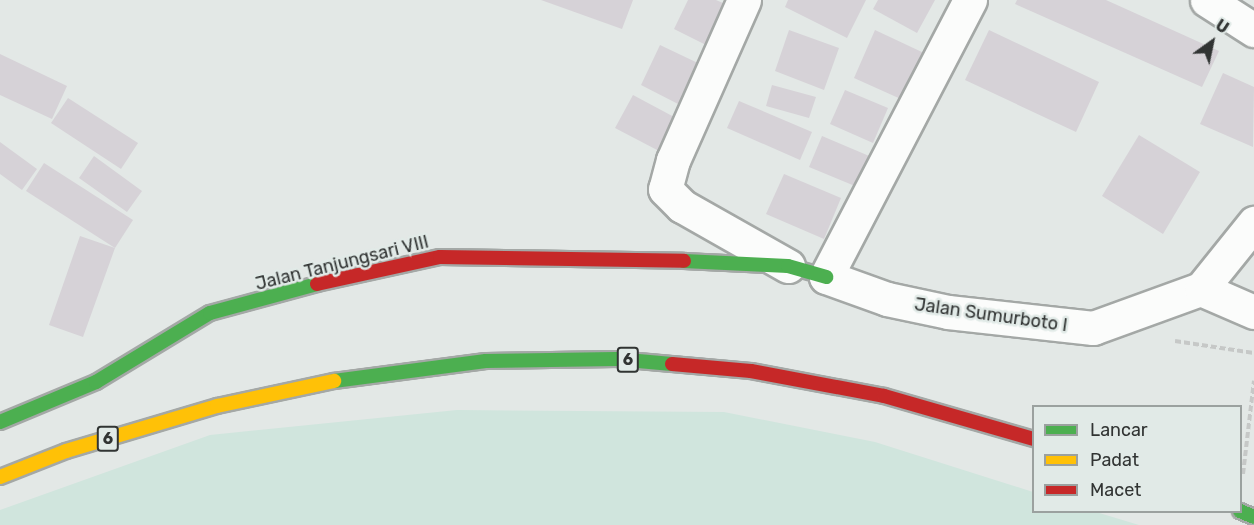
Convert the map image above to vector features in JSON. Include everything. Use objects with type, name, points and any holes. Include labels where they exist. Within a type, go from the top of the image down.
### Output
[{"type":"main road","name":"Jalan Tanjungsari VIII","points":[[0,422],[96,382],[210,313],[371,270],[451,257],[788,266],[826,277]]},
{"type":"main road","name":"6","points":[[0,477],[66,452],[217,406],[343,379],[486,361],[616,359],[751,371],[884,396],[1032,438]]},
{"type":"street","points":[[744,0],[673,160],[664,189],[682,206],[788,266]]},
{"type":"street","points":[[826,277],[970,0]]},
{"type":"street","points":[[1207,0],[1254,30]]},
{"type":"street","points":[[1254,223],[1201,289],[1254,312]]},
{"type":"street","name":"Jalan Sumurboto I","points":[[826,277],[887,298],[948,312],[1093,328],[1201,289]]},
{"type":"path","points":[[1242,484],[1254,381]]},
{"type":"green space","points":[[457,410],[724,412],[875,442],[1032,492],[1032,513],[1099,513],[1139,525],[0,525],[0,510],[210,435]]},
{"type":"building","points":[[541,0],[633,0],[622,29]]},
{"type":"building","points":[[688,0],[716,0],[732,7],[712,48],[674,29]]},
{"type":"building","points":[[788,0],[866,0],[847,38],[785,7]]},
{"type":"building","points":[[878,0],[935,0],[917,33],[873,9]]},
{"type":"building","points":[[1017,0],[1106,0],[1219,51],[1202,87],[1015,4]]},
{"type":"building","points":[[789,30],[839,48],[824,90],[775,71]]},
{"type":"building","points":[[875,30],[924,53],[903,100],[854,78]]},
{"type":"building","points":[[989,30],[1099,82],[1076,132],[965,80]]},
{"type":"building","points":[[660,45],[702,65],[682,106],[641,85]]},
{"type":"building","points":[[0,54],[67,86],[52,119],[0,95]]},
{"type":"building","points":[[1223,73],[1254,87],[1253,147],[1200,124]]},
{"type":"building","points":[[772,85],[816,97],[809,118],[766,106]]},
{"type":"building","points":[[845,90],[888,108],[873,143],[830,124]]},
{"type":"building","points":[[633,95],[676,118],[659,151],[615,128]]},
{"type":"building","points":[[68,98],[138,143],[121,169],[51,123]]},
{"type":"building","points":[[739,101],[812,132],[800,160],[727,128]]},
{"type":"building","points":[[1139,135],[1200,172],[1163,234],[1102,196]]},
{"type":"building","points":[[822,136],[881,161],[867,191],[809,167]]},
{"type":"building","points":[[0,142],[37,169],[22,190],[0,174]]},
{"type":"building","points":[[94,156],[142,191],[127,212],[79,178]]},
{"type":"building","points":[[44,163],[133,220],[115,248],[26,191]]},
{"type":"building","points":[[784,174],[841,198],[824,239],[766,214]]},
{"type":"building","points":[[80,236],[115,248],[83,337],[49,325]]},
{"type":"traffic: fast","points":[[684,261],[788,266],[826,277]]},
{"type":"traffic: fast","points":[[0,422],[96,382],[210,313],[317,284]]},
{"type":"traffic: fast","points":[[334,381],[486,361],[616,359],[672,364]]},
{"type":"traffic: fast","points":[[1242,512],[1254,517]]},
{"type":"traffic: slow","points":[[0,477],[66,451],[217,406],[334,381]]},
{"type":"traffic: jam","points":[[317,284],[440,257],[684,261]]},
{"type":"traffic: jam","points":[[672,364],[751,371],[884,396],[1032,438]]}]
